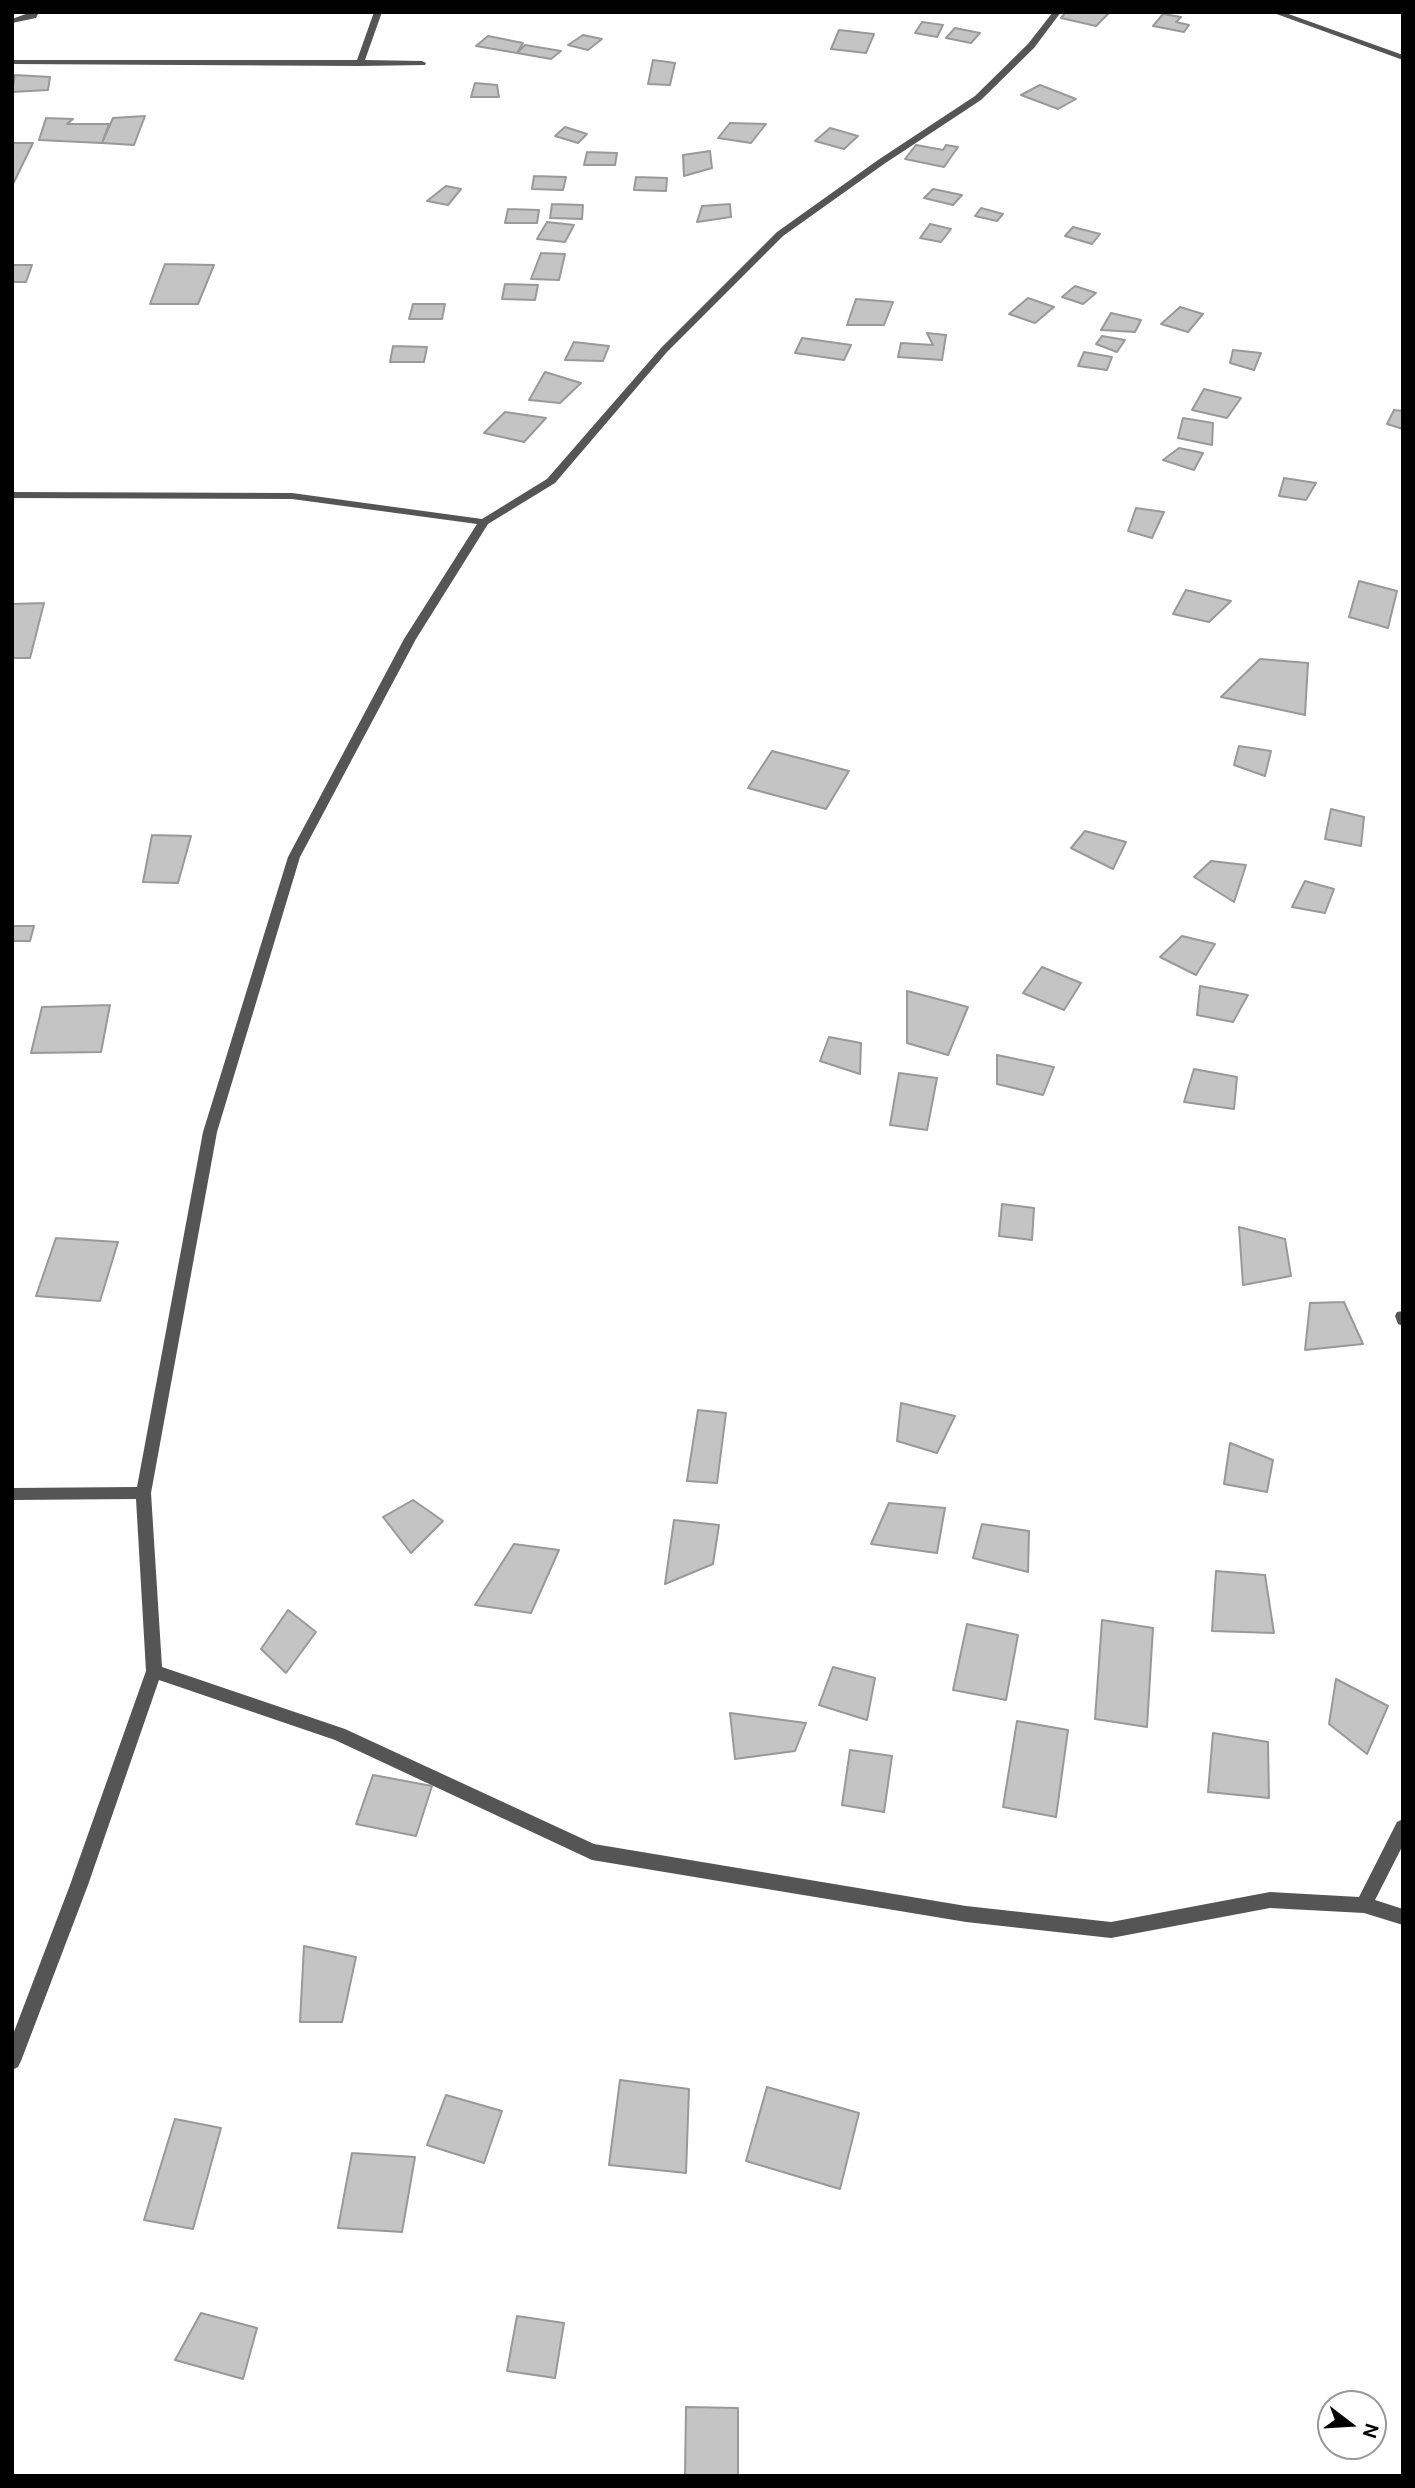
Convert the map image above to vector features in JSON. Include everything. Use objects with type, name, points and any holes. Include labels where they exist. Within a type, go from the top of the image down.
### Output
[{"type":"street","points":[[12,21],[33,16],[34,12]]},
{"type":"street","points":[[360,64],[378,12]]},
{"type":"street","points":[[12,2061],[79,1885],[154,1671],[143,1493],[210,1132],[294,857],[410,639],[484,522],[551,481],[664,350],[780,234],[881,162],[978,98],[1031,46],[1057,12]]},
{"type":"street","points":[[1275,12],[1403,58]]},
{"type":"street","points":[[12,62],[422,63]]},
{"type":"street","points":[[12,495],[292,496],[484,522]]},
{"type":"street","points":[[12,1494],[143,1493]]},
{"type":"street","points":[[154,1671],[339,1734],[592,1852],[966,1914],[1111,1930],[1270,1900],[1364,1905],[1403,1917]]},
{"type":"street","points":[[1364,1905],[1403,1827]]},
{"type":"building","points":[[1066,12],[1108,14],[1096,26],[1061,18]]},
{"type":"building","points":[[1163,14],[1181,17],[1176,22],[1189,25],[1184,32],[1153,26]]},
{"type":"building","points":[[922,22],[943,25],[937,37],[915,33]]},
{"type":"building","points":[[955,28],[980,33],[971,43],[946,38]]},
{"type":"building","points":[[839,30],[874,34],[866,53],[831,49]]},
{"type":"building","points":[[583,35],[602,39],[588,50],[568,45]]},
{"type":"building","points":[[488,36],[523,43],[517,53],[476,46]]},
{"type":"building","points":[[525,45],[561,51],[551,59],[517,53]]},
{"type":"building","points":[[653,60],[675,63],[670,85],[648,84]]},
{"type":"building","points":[[15,75],[50,77],[48,90],[12,92]]},
{"type":"building","points":[[475,83],[497,85],[499,97],[471,97]]},
{"type":"building","points":[[1040,85],[1076,99],[1058,109],[1021,95]]},
{"type":"building","points":[[145,116],[134,145],[102,143],[113,118]]},
{"type":"building","points":[[46,118],[73,119],[67,124],[109,124],[102,143],[39,140]]},
{"type":"building","points":[[730,123],[766,124],[751,143],[718,138]]},
{"type":"building","points":[[565,127],[587,134],[578,143],[555,136]]},
{"type":"building","points":[[830,128],[858,136],[844,149],[815,141]]},
{"type":"building","points":[[12,143],[33,143],[12,186]]},
{"type":"building","points":[[916,145],[943,150],[946,145],[958,147],[944,167],[905,159]]},
{"type":"building","points":[[710,151],[712,168],[684,176],[683,155]]},
{"type":"building","points":[[587,152],[617,153],[615,165],[584,165]]},
{"type":"building","points":[[534,176],[566,177],[563,190],[532,189]]},
{"type":"building","points":[[636,177],[667,178],[666,191],[634,190]]},
{"type":"building","points":[[446,186],[461,189],[448,205],[427,201]]},
{"type":"building","points":[[933,189],[962,195],[953,205],[924,198]]},
{"type":"building","points":[[552,204],[583,205],[582,219],[550,218]]},
{"type":"building","points":[[730,204],[731,217],[697,222],[702,206]]},
{"type":"building","points":[[981,208],[1003,214],[997,221],[975,216]]},
{"type":"building","points":[[508,209],[539,210],[537,223],[505,223]]},
{"type":"building","points":[[547,222],[574,225],[565,242],[537,239]]},
{"type":"building","points":[[930,224],[951,229],[941,242],[920,238]]},
{"type":"building","points":[[1073,227],[1100,234],[1092,244],[1065,236]]},
{"type":"building","points":[[541,253],[565,254],[559,280],[531,279]]},
{"type":"building","points":[[165,264],[214,265],[198,304],[150,304]]},
{"type":"building","points":[[12,265],[32,265],[26,282],[12,282]]},
{"type":"building","points":[[505,284],[538,285],[535,300],[502,299]]},
{"type":"building","points":[[1075,286],[1096,293],[1083,304],[1062,297]]},
{"type":"building","points":[[1028,298],[1054,307],[1035,323],[1009,314]]},
{"type":"building","points":[[856,299],[893,302],[884,325],[847,325]]},
{"type":"building","points":[[413,304],[445,304],[442,319],[409,319]]},
{"type":"building","points":[[1180,307],[1203,314],[1188,332],[1161,324]]},
{"type":"building","points":[[1111,313],[1141,320],[1135,332],[1101,330]]},
{"type":"building","points":[[927,333],[946,335],[942,360],[898,357],[901,343],[933,345]]},
{"type":"building","points":[[1102,336],[1125,340],[1117,352],[1096,344]]},
{"type":"building","points":[[802,338],[851,345],[844,360],[795,353]]},
{"type":"building","points":[[574,342],[609,346],[603,361],[565,360]]},
{"type":"building","points":[[393,346],[427,347],[424,362],[390,362]]},
{"type":"building","points":[[1233,350],[1261,353],[1254,370],[1230,363]]},
{"type":"building","points":[[1084,352],[1112,357],[1107,370],[1078,366]]},
{"type":"building","points":[[545,372],[581,383],[560,403],[529,400]]},
{"type":"building","points":[[1204,389],[1241,398],[1227,418],[1192,410]]},
{"type":"building","points":[[1394,410],[1403,411],[1403,429],[1387,424]]},
{"type":"building","points":[[505,412],[546,418],[524,442],[484,433]]},
{"type":"building","points":[[1183,418],[1213,423],[1212,445],[1178,438]]},
{"type":"building","points":[[1179,448],[1203,453],[1194,470],[1163,460]]},
{"type":"building","points":[[1284,478],[1316,483],[1306,500],[1279,496]]},
{"type":"building","points":[[1136,508],[1164,512],[1152,538],[1128,531]]},
{"type":"building","points":[[1359,581],[1397,591],[1388,628],[1349,617]]},
{"type":"building","points":[[1186,590],[1231,601],[1209,622],[1173,614]]},
{"type":"building","points":[[44,603],[30,658],[12,658],[12,604]]},
{"type":"building","points":[[1260,659],[1308,663],[1305,715],[1221,697]]},
{"type":"building","points":[[1239,746],[1271,751],[1265,776],[1234,765]]},
{"type":"building","points":[[772,751],[849,771],[826,809],[748,788]]},
{"type":"building","points":[[1331,809],[1364,817],[1361,846],[1325,839]]},
{"type":"building","points":[[1085,831],[1126,842],[1113,869],[1071,848]]},
{"type":"building","points":[[152,835],[191,836],[178,883],[143,882]]},
{"type":"building","points":[[1211,861],[1246,865],[1234,902],[1194,877]]},
{"type":"building","points":[[1305,881],[1334,889],[1325,913],[1292,907]]},
{"type":"building","points":[[12,926],[34,926],[30,941],[12,941]]},
{"type":"building","points":[[1182,936],[1215,944],[1196,975],[1160,957]]},
{"type":"building","points":[[1042,967],[1081,983],[1064,1010],[1023,993]]},
{"type":"building","points":[[1200,986],[1248,995],[1233,1022],[1197,1015]]},
{"type":"building","points":[[907,991],[968,1007],[948,1055],[907,1043]]},
{"type":"building","points":[[110,1005],[101,1052],[31,1053],[42,1007]]},
{"type":"building","points":[[829,1037],[861,1043],[860,1074],[820,1061]]},
{"type":"building","points":[[997,1055],[1054,1067],[1043,1095],[997,1084]]},
{"type":"building","points":[[1194,1069],[1237,1077],[1234,1109],[1184,1102]]},
{"type":"building","points":[[899,1073],[937,1078],[927,1130],[890,1125]]},
{"type":"building","points":[[1002,1204],[1034,1208],[1032,1240],[999,1236]]},
{"type":"building","points":[[1239,1227],[1285,1239],[1291,1276],[1243,1285]]},
{"type":"building","points":[[56,1238],[118,1242],[100,1301],[36,1296]]},
{"type":"building","points":[[1344,1302],[1363,1344],[1305,1350],[1310,1303]]},
{"type":"building","points":[[901,1403],[955,1416],[937,1453],[897,1441]]},
{"type":"building","points":[[698,1410],[726,1413],[717,1483],[687,1481]]},
{"type":"building","points":[[1230,1443],[1273,1460],[1267,1492],[1224,1484]]},
{"type":"building","points":[[413,1500],[443,1521],[411,1553],[383,1517]]},
{"type":"building","points":[[889,1503],[945,1508],[937,1553],[871,1544]]},
{"type":"building","points":[[674,1520],[719,1525],[713,1564],[665,1584]]},
{"type":"building","points":[[982,1524],[1029,1531],[1028,1572],[973,1558]]},
{"type":"building","points":[[514,1544],[559,1550],[531,1613],[475,1605]]},
{"type":"building","points":[[1216,1571],[1265,1575],[1274,1633],[1212,1631]]},
{"type":"building","points":[[288,1610],[316,1632],[286,1673],[261,1649]]},
{"type":"building","points":[[1102,1620],[1153,1628],[1147,1727],[1095,1719]]},
{"type":"building","points":[[967,1624],[1018,1635],[1006,1700],[953,1690]]},
{"type":"building","points":[[833,1667],[875,1678],[867,1720],[819,1705]]},
{"type":"building","points":[[1336,1679],[1388,1706],[1367,1754],[1329,1724]]},
{"type":"building","points":[[730,1713],[806,1723],[795,1751],[735,1759]]},
{"type":"building","points":[[1017,1721],[1068,1730],[1056,1817],[1003,1807]]},
{"type":"building","points":[[1213,1733],[1268,1742],[1269,1798],[1208,1792]]},
{"type":"building","points":[[850,1750],[892,1756],[884,1812],[842,1805]]},
{"type":"building","points":[[373,1775],[432,1786],[416,1836],[356,1824]]},
{"type":"building","points":[[304,1946],[356,1957],[342,2022],[300,2022]]},
{"type":"building","points":[[620,2080],[689,2089],[686,2173],[609,2165]]},
{"type":"building","points":[[767,2087],[859,2113],[840,2189],[746,2161]]},
{"type":"building","points":[[446,2095],[502,2111],[484,2163],[427,2145]]},
{"type":"building","points":[[175,2119],[221,2128],[193,2229],[144,2220]]},
{"type":"building","points":[[352,2153],[415,2157],[402,2232],[338,2228]]},
{"type":"building","points":[[201,2313],[257,2328],[243,2379],[175,2360]]},
{"type":"building","points":[[517,2316],[564,2323],[555,2378],[507,2371]]},
{"type":"building","points":[[686,2407],[738,2408],[738,2476],[685,2476]]}]
